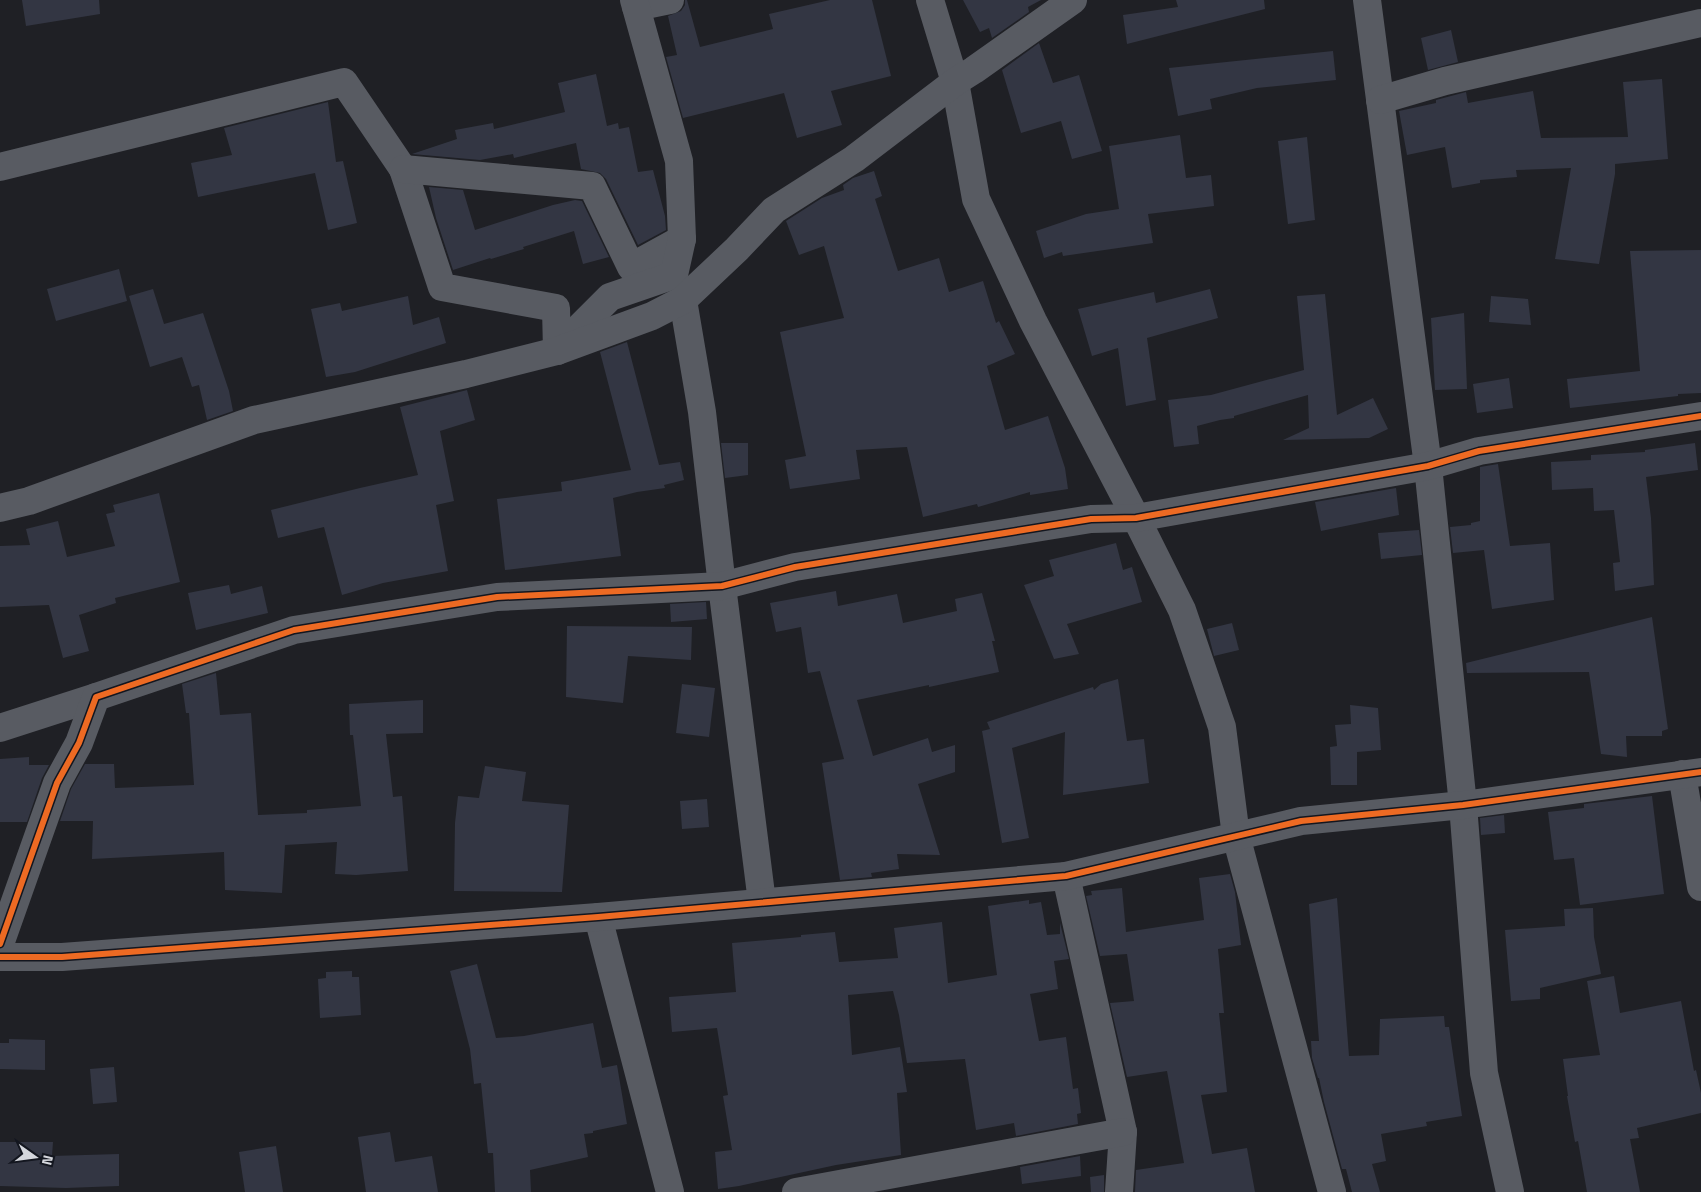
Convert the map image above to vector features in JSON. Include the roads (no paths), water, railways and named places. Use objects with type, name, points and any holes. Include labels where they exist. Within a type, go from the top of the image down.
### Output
[{"type":"street","points":[[556,351],[610,296],[674,274],[682,239],[679,161],[635,4],[670,0]]},
{"type":"street","points":[[930,0],[955,82],[976,199],[1033,321],[1182,610],[1222,727],[1236,836],[1332,1192]]},
{"type":"street","points":[[0,508],[29,501],[254,420],[466,374],[556,351],[652,316],[683,300],[737,249],[774,210],[854,159],[955,82],[1073,0]]},
{"type":"street","points":[[1367,0],[1428,466],[1463,805],[1484,1073],[1510,1192]]},
{"type":"street","points":[[1380,100],[1445,81],[1701,23]]},
{"type":"street","points":[[0,167],[344,82],[403,169],[442,287],[556,308],[556,351]]},
{"type":"street","points":[[403,169],[592,186],[631,268],[682,239]]},
{"type":"street","points":[[683,300],[702,412],[762,902]]},
{"type":"street","points":[[0,728],[96,698],[294,630],[497,597],[722,586],[795,566],[1091,519],[1136,518],[1428,466],[1479,450],[1701,416]]},
{"type":"street","points":[[0,944],[57,783],[79,743],[96,698]]},
{"type":"street","points":[[0,957],[62,956],[598,916],[1066,876],[1301,821],[1463,805],[1691,773],[1701,887]]},
{"type":"street","points":[[1066,876],[1123,1132],[1119,1192]]},
{"type":"street","points":[[598,916],[670,1192]]},
{"type":"street","points":[[796,1192],[1123,1132]]}]
